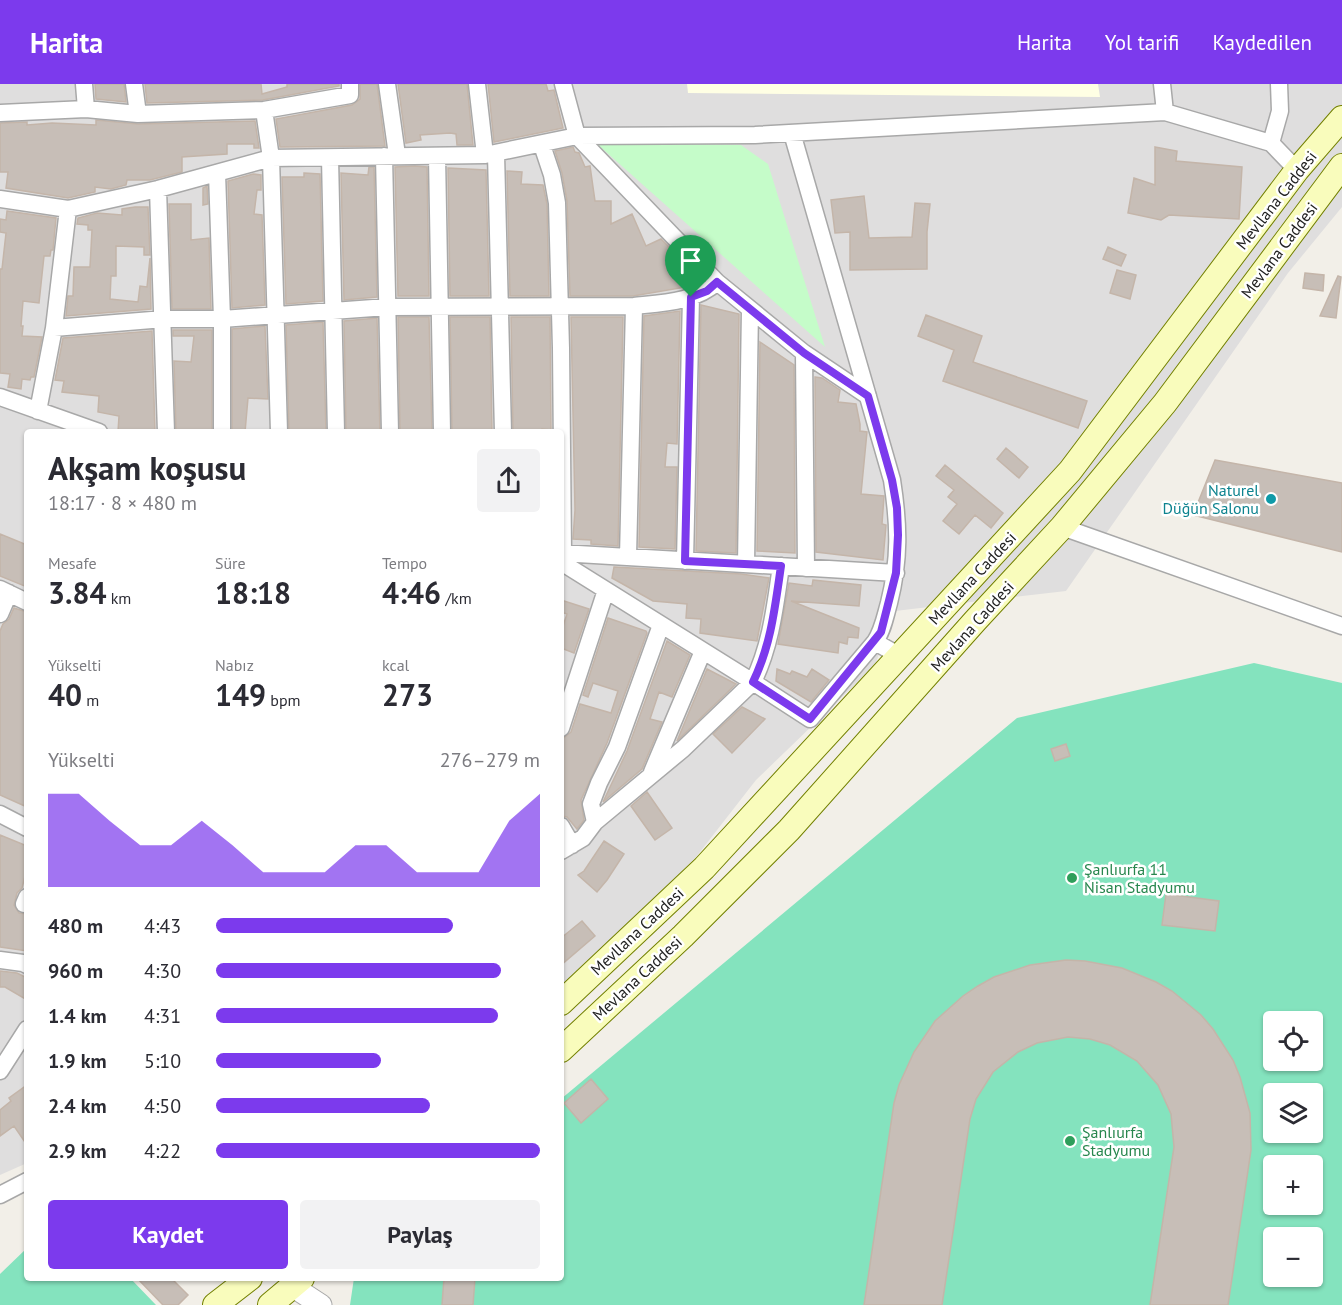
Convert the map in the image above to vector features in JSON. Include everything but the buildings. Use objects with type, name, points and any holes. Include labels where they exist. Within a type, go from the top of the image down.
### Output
[{"type":"main road","name":"Mevllana Caddesi","points":[[564,1000],[704,867],[1070,471],[1298,170],[1342,118]]},
{"type":"main road","name":"Mevlana Caddesi","points":[[564,1047],[683,936],[789,830],[975,621],[1062,528],[1165,403],[1342,166]]},
{"type":"main road","points":[[215,1305],[246,1281]]},
{"type":"main road","points":[[270,1305],[297,1282]]},
{"type":"street","points":[[84,84],[86,109]]},
{"type":"street","points":[[134,84],[138,114]]},
{"type":"street","points":[[0,113],[86,109],[138,114],[264,110],[350,95],[350,84]]},
{"type":"street","points":[[387,84],[391,156],[387,307],[390,429]]},
{"type":"street","points":[[477,84],[490,154],[500,307],[503,429]]},
{"type":"street","points":[[563,84],[577,136],[717,282],[804,353],[868,396]]},
{"type":"street","points":[[1162,84],[1165,112]]},
{"type":"street","points":[[1271,143],[1280,111],[1280,84]]},
{"type":"street","points":[[264,110],[271,158],[279,429]]},
{"type":"street","points":[[0,199],[68,209],[158,189],[271,158],[490,154],[577,136],[755,135],[1165,112],[1271,143],[1298,170]]},
{"type":"street","points":[[564,558],[606,590],[810,719],[881,632],[896,573],[897,508],[887,461],[792,133]]},
{"type":"street","points":[[542,145],[552,175],[557,203],[561,429]]},
{"type":"street","points":[[437,156],[442,429]]},
{"type":"street","points":[[330,158],[336,429]]},
{"type":"street","points":[[217,173],[222,319],[222,429]]},
{"type":"street","points":[[158,189],[166,429]]},
{"type":"street","points":[[38,411],[54,328],[68,209]]},
{"type":"street","points":[[54,328],[164,319],[222,319],[387,307],[634,306],[661,304],[691,297],[707,291],[717,282]]},
{"type":"street","points":[[685,561],[691,297]]},
{"type":"street","points":[[628,557],[634,306]]},
{"type":"street","points":[[746,564],[750,309]]},
{"type":"street","points":[[804,353],[806,568]]},
{"type":"street","points":[[0,397],[90,429]]},
{"type":"street","points":[[1062,528],[1342,626]]},
{"type":"street","points":[[564,556],[628,557],[896,573]]},
{"type":"street","points":[[566,848],[583,838],[595,822],[683,748],[753,682],[763,662],[770,638],[781,566]]},
{"type":"street","points":[[564,719],[606,590]]},
{"type":"street","points":[[0,614],[5,591],[24,600]]},
{"type":"street","points":[[595,822],[591,804],[617,747],[661,625]]},
{"type":"street","points":[[875,642],[900,656]]},
{"type":"street","points":[[651,774],[703,651]]},
{"type":"street","points":[[0,814],[24,825]]},
{"type":"street","points":[[0,960],[24,964]]},
{"type":"street","points":[[0,1071],[24,1034]]},
{"type":"street","points":[[0,1195],[24,1183]]},
{"type":"street","points":[[297,1282],[321,1305]]},
{"type":"shaded area","points":[[0,84],[1342,84],[1342,207],[1288,273],[1066,591],[895,611],[875,665],[756,780],[696,857],[564,986],[564,429],[24,429],[24,1164],[0,1175]]},
{"type":"shaded area","points":[[687,84],[1098,84],[1100,97],[688,93]]},
{"type":"green space","points":[[596,143],[741,145],[768,164],[825,347]]},
{"type":"green space","name":"Şanlıurfa 11 Nisan Stadyumu","points":[[1254,663],[1342,683],[1342,1305],[350,1305],[354,1281],[564,1281],[564,1096],[1017,718]]},
{"type":"green space","points":[[24,1251],[24,1281],[133,1281],[156,1305],[0,1305],[0,1274]]},
{"type":"place","name":"Naturel Düğün Salonu","points":[[1271,499]]},
{"type":"place","name":"Şanlıurfa 11 Nisan Stadyumu","points":[[1072,878]]},
{"type":"place","name":"Şanlıurfa Stadyumu","points":[[1070,1141]]},
{"type":"route","points":[[717,282],[804,353],[868,396],[879,432],[897,508],[896,573],[881,632],[810,719],[753,682],[763,662],[770,638],[781,566],[685,561],[691,297],[707,291],[717,282]]}]
